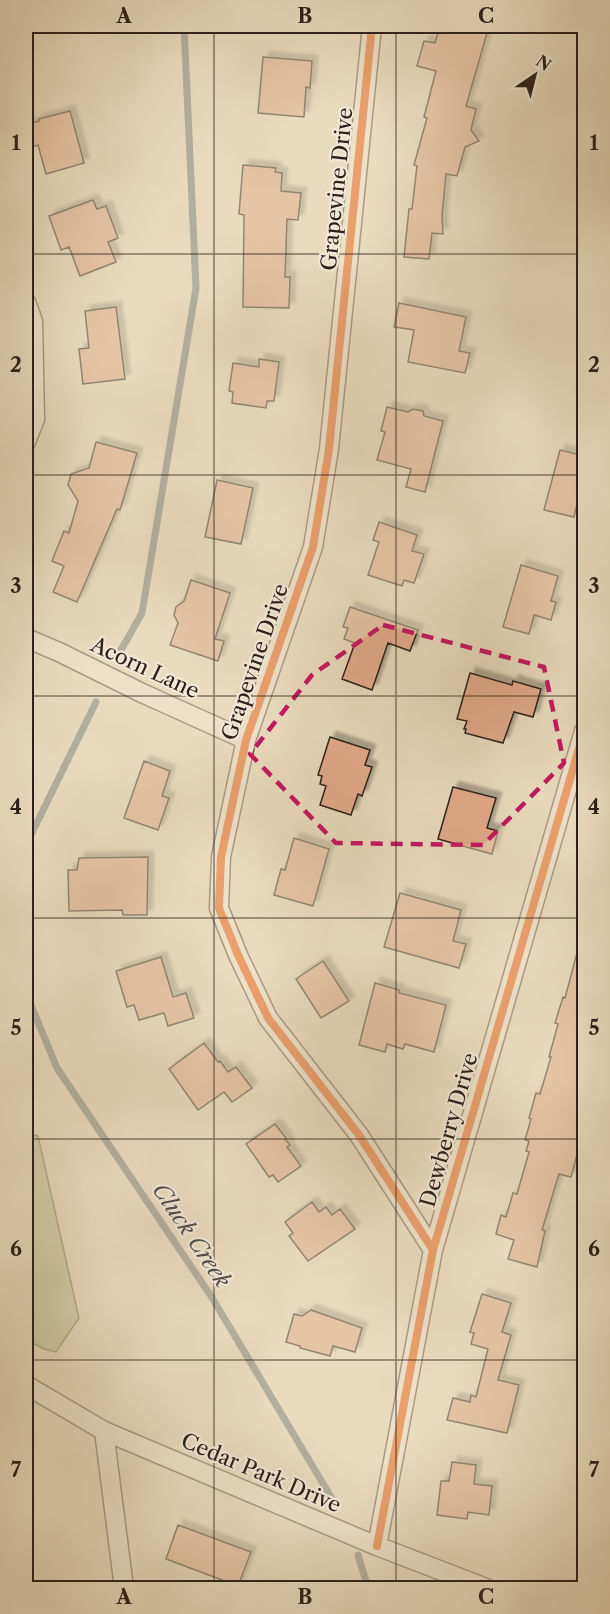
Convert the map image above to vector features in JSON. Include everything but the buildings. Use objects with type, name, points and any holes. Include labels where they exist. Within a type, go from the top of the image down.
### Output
[{"type":"street","name":"Grapevine Drive","points":[[372,26],[328,449],[313,547],[246,740],[221,857],[219,908],[268,1018],[359,1135],[433,1250]]},
{"type":"street","points":[[26,302],[33,321],[35,419],[26,442]]},
{"type":"street","name":"Acorn Lane","points":[[26,638],[246,740]]},
{"type":"street","name":"Dewberry Drive","points":[[376,1546],[433,1250],[585,731]]},
{"type":"street","name":"Cedar Park Drive","points":[[26,1385],[104,1431],[376,1546],[486,1588]]},
{"type":"street","points":[[104,1431],[124,1588]]},
{"type":"highlighted area","points":[[383,625],[544,667],[564,763],[483,845],[336,843],[250,754],[312,675]]},
{"type":"green space","points":[[26,1132],[38,1136],[79,1318],[56,1352],[44,1349],[26,1339]]},
{"type":"waterway","points":[[121,650],[142,613],[196,288],[184,26]]},
{"type":"waterway","points":[[26,845],[96,702]]},
{"type":"waterway","name":"Cluck Creek","points":[[26,993],[57,1068],[211,1296],[331,1497]]},
{"type":"waterway","name":"Cluck Creek","points":[[358,1555],[368,1588]]},
{"type":"cycle path","points":[[372,26],[329,449],[313,547],[246,740],[221,857],[219,908],[268,1018],[359,1135],[433,1250]]},
{"type":"cycle path","points":[[377,1546],[433,1250],[584,731]]}]
